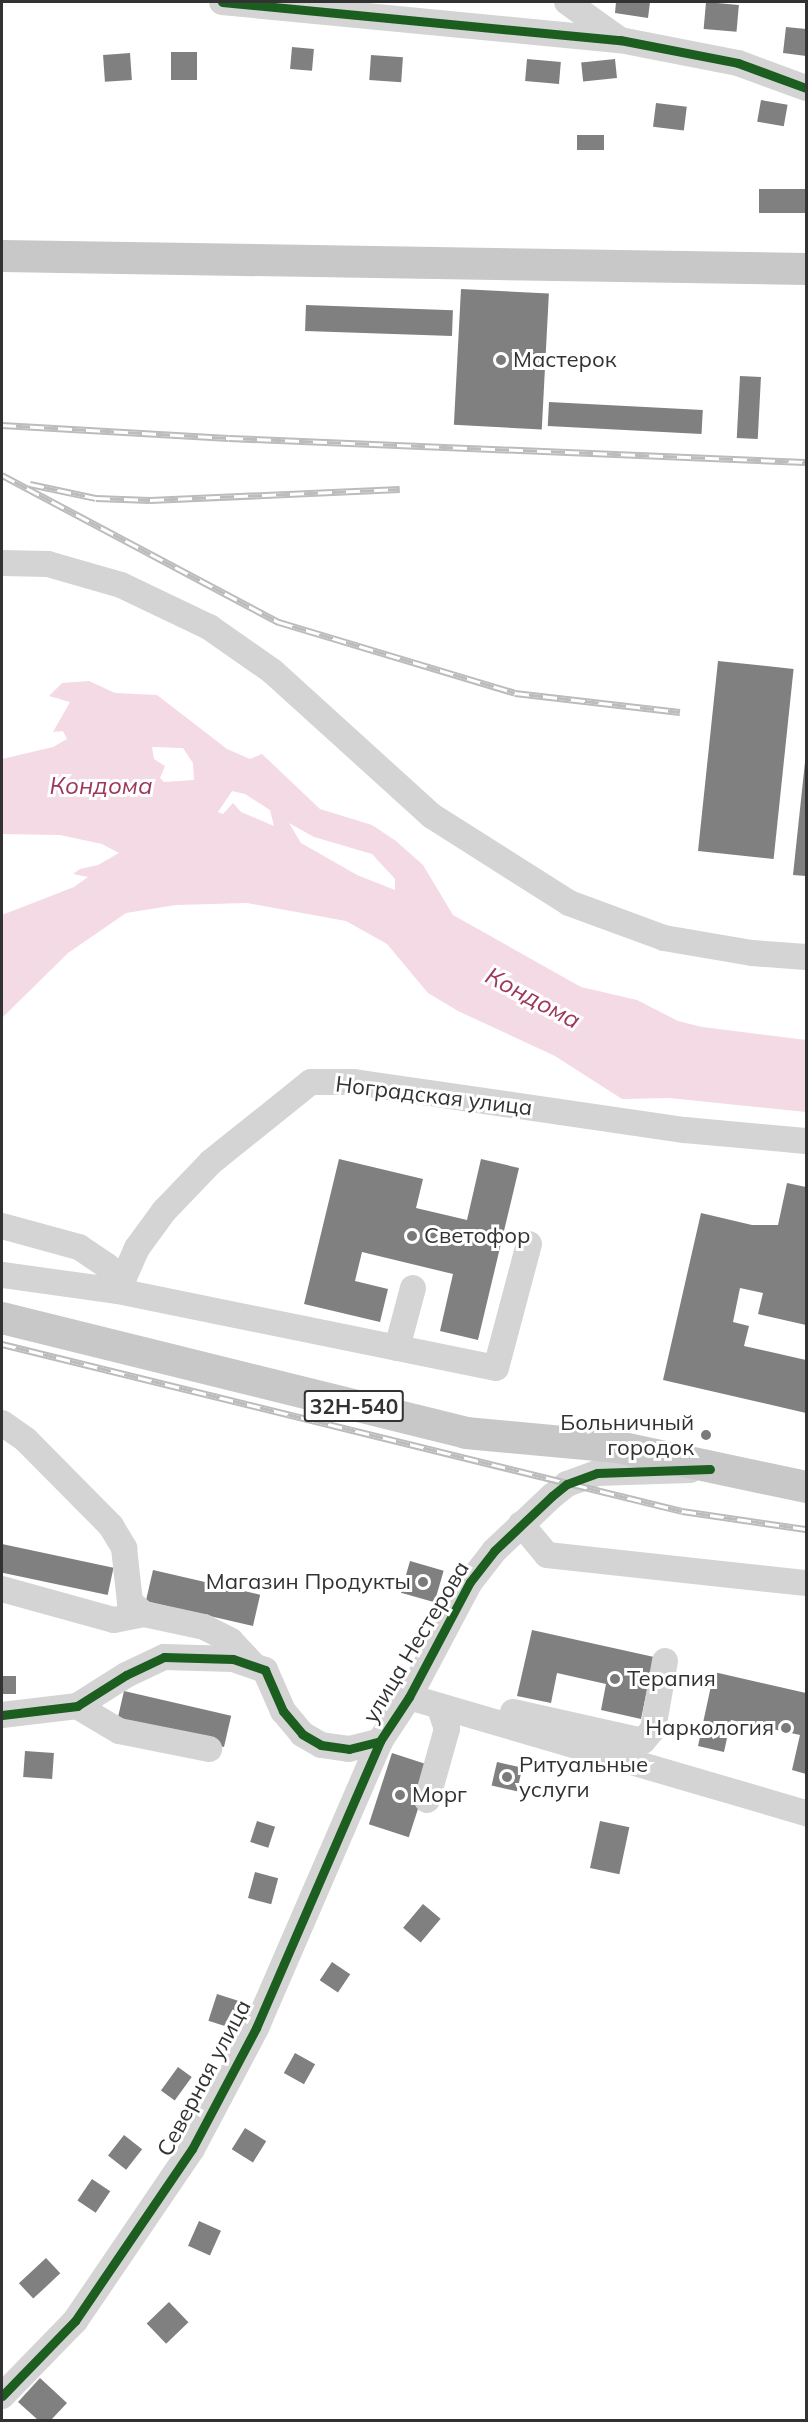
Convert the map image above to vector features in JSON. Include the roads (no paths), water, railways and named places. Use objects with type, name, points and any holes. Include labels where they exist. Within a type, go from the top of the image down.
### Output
[{"type":"main road","points":[[2,256],[807,269]]},
{"type":"main road","name":"32Н-540","points":[[2,1318],[466,1433],[618,1447],[710,1469],[807,1487]]},
{"type":"street","points":[[222,2],[620,40],[738,63],[807,88]]},
{"type":"street","points":[[567,2],[620,40]]},
{"type":"street","points":[[2,563],[48,564],[121,585],[209,627],[272,670],[432,816],[569,903],[664,938],[752,953],[807,957]]},
{"type":"street","name":"Ноградская улица","points":[[118,1291],[137,1248],[164,1210],[211,1162],[311,1082],[354,1082],[685,1130],[807,1141]]},
{"type":"street","points":[[2,1226],[79,1247],[107,1266],[118,1291]]},
{"type":"street","points":[[2,1275],[118,1291],[496,1368],[529,1244]]},
{"type":"street","points":[[397,1347],[413,1288]]},
{"type":"street","points":[[2,1423],[26,1440],[111,1526],[124,1548],[130,1602],[144,1614]]},
{"type":"street","name":"улица Нестерова","points":[[144,1614],[204,1627],[231,1641],[255,1666],[265,1670],[283,1711],[302,1734],[321,1745],[350,1749],[380,1741],[409,1697],[470,1582],[521,1524],[567,1484],[597,1473],[710,1469]]},
{"type":"street","points":[[521,1524],[547,1555],[807,1583]]},
{"type":"street","points":[[2,1589],[114,1620],[144,1614]]},
{"type":"street","points":[[2,1715],[77,1706],[126,1675],[164,1657],[233,1659],[255,1666]]},
{"type":"street","points":[[427,1800],[447,1729],[449,1709],[490,1707],[643,1741],[652,1729],[665,1660]]},
{"type":"street","name":"улица Нестерова","points":[[409,1697],[807,1813]]},
{"type":"street","points":[[77,1706],[118,1731],[209,1749]]},
{"type":"street","name":"Северная улица","points":[[2,2396],[75,2321],[192,2149],[256,2028],[380,1741]]},
{"type":"water","name":"Кондома","points":[[89,681],[115,693],[157,695],[227,749],[250,759],[262,754],[320,809],[372,825],[396,841],[423,865],[453,915],[581,987],[637,1000],[678,1021],[702,1027],[806,1040],[806,1112],[669,1098],[622,1099],[555,1056],[458,1011],[428,993],[387,944],[346,921],[247,903],[176,905],[126,913],[68,953],[2,1018],[2,915],[74,887],[88,877],[73,874],[80,869],[98,865],[119,853],[102,844],[60,835],[2,834],[2,759],[53,747],[67,739],[63,731],[53,732],[70,702],[49,696],[62,683]],"holes":[[[152,747],[183,748],[193,763],[194,780],[164,782],[160,778],[165,766],[154,759]],[[232,791],[245,794],[270,810],[274,826],[241,812],[233,803],[223,814],[218,812]],[[289,823],[314,837],[372,854],[395,879],[395,890],[357,875],[301,843]]]},
{"type":"railway","points":[[2,425],[229,438],[806,462]]},
{"type":"railway","points":[[2,475],[279,622],[515,693],[680,712]]},
{"type":"railway","points":[[30,484],[96,498],[150,500],[400,489]]},
{"type":"railway","points":[[2,1344],[682,1511],[806,1529]]},
{"type":"place","name":"Мастерок","points":[[501,360]]},
{"type":"place","name":"Светофор","points":[[412,1236]]},
{"type":"place","name":"Больничный городок","points":[[706,1435]]},
{"type":"place","name":"Магазин Продукты","points":[[423,1582]]},
{"type":"place","name":"Терапия","points":[[615,1679]]},
{"type":"place","name":"Наркология","points":[[786,1728]]},
{"type":"place","name":"Ритуальные услуги","points":[[507,1777]]},
{"type":"place","name":"Морг","points":[[400,1795]]}]
